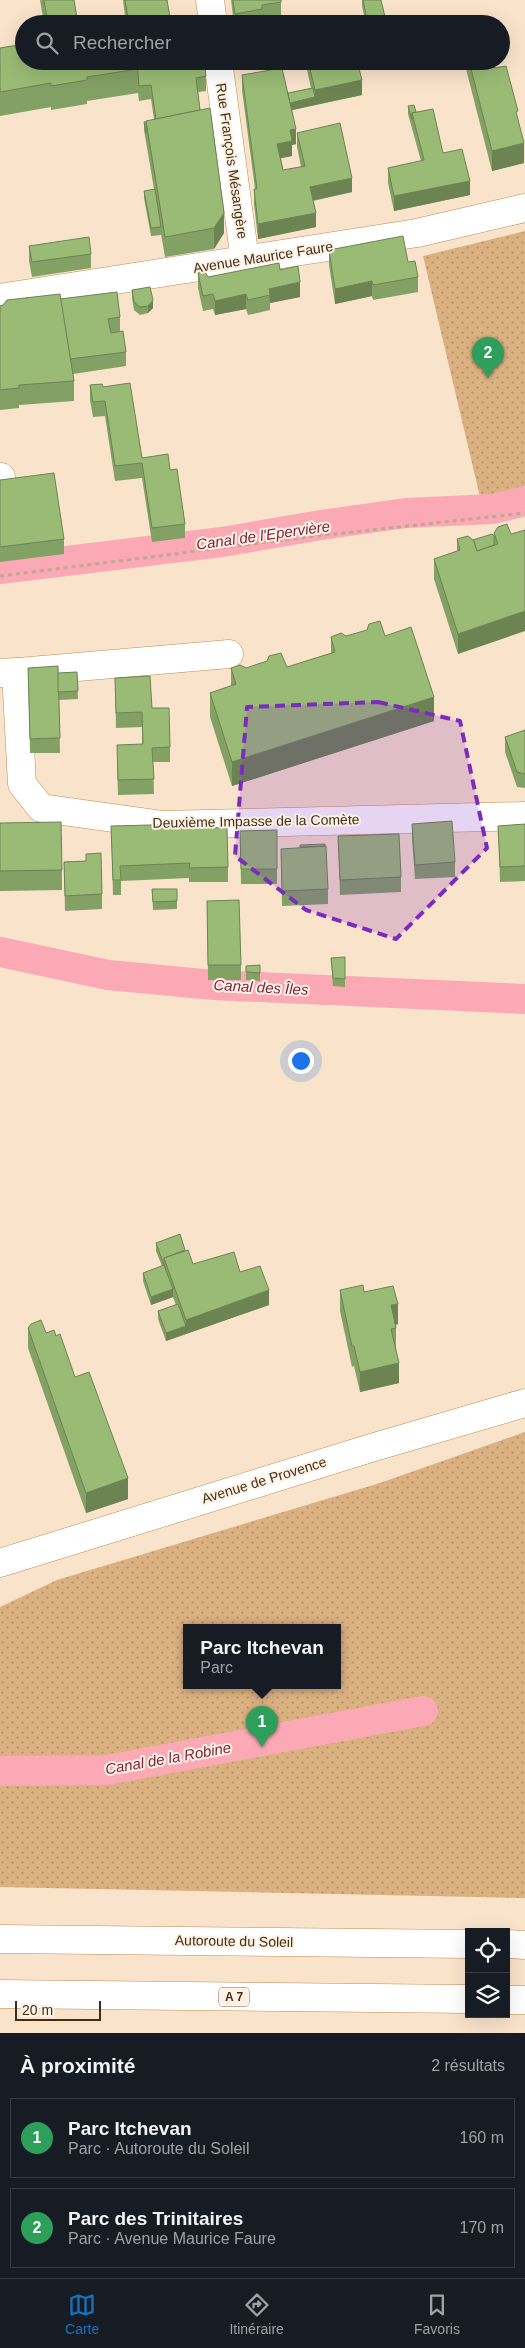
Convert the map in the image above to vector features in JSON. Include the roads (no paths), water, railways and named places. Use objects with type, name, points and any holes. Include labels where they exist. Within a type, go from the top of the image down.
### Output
[{"type":"main road","points":[[210,0],[212,15]]},
{"type":"main road","name":"Rue François Mésangère","points":[[219,70],[245,260]]},
{"type":"main road","name":"Avenue Maurice Faure","points":[[0,298],[417,233],[525,208]]},
{"type":"main road","name":"Deuxième Impasse de la Comète","points":[[229,654],[8,672],[22,784],[41,808],[163,825],[525,816]]},
{"type":"main road","name":"Avenue de Provence","points":[[2,1563],[371,1448],[525,1403]]},
{"type":"main road","name":"Autoroute du Soleil","points":[[0,1939],[465,1944]]},
{"type":"main road","points":[[510,1944],[525,1945]]},
{"type":"main road","name":"A 7","points":[[0,1994],[465,1999]]},
{"type":"main road","points":[[510,2000],[525,2000]]},
{"type":"waterway","name":"Canal de l'Epervière","points":[[0,569],[222,542],[406,513],[493,509],[525,501]]},
{"type":"waterway","name":"Canal des Îles","points":[[0,952],[108,975],[213,985],[525,999]]},
{"type":"waterway","name":"Canal de la Robine","points":[[0,1771],[107,1770],[423,1711]]},
{"type":"place","name":"Parc des Trinitaires","points":[[488,378]]},
{"type":"place","name":"Parc Itchevan","points":[[262,1747]]}]
